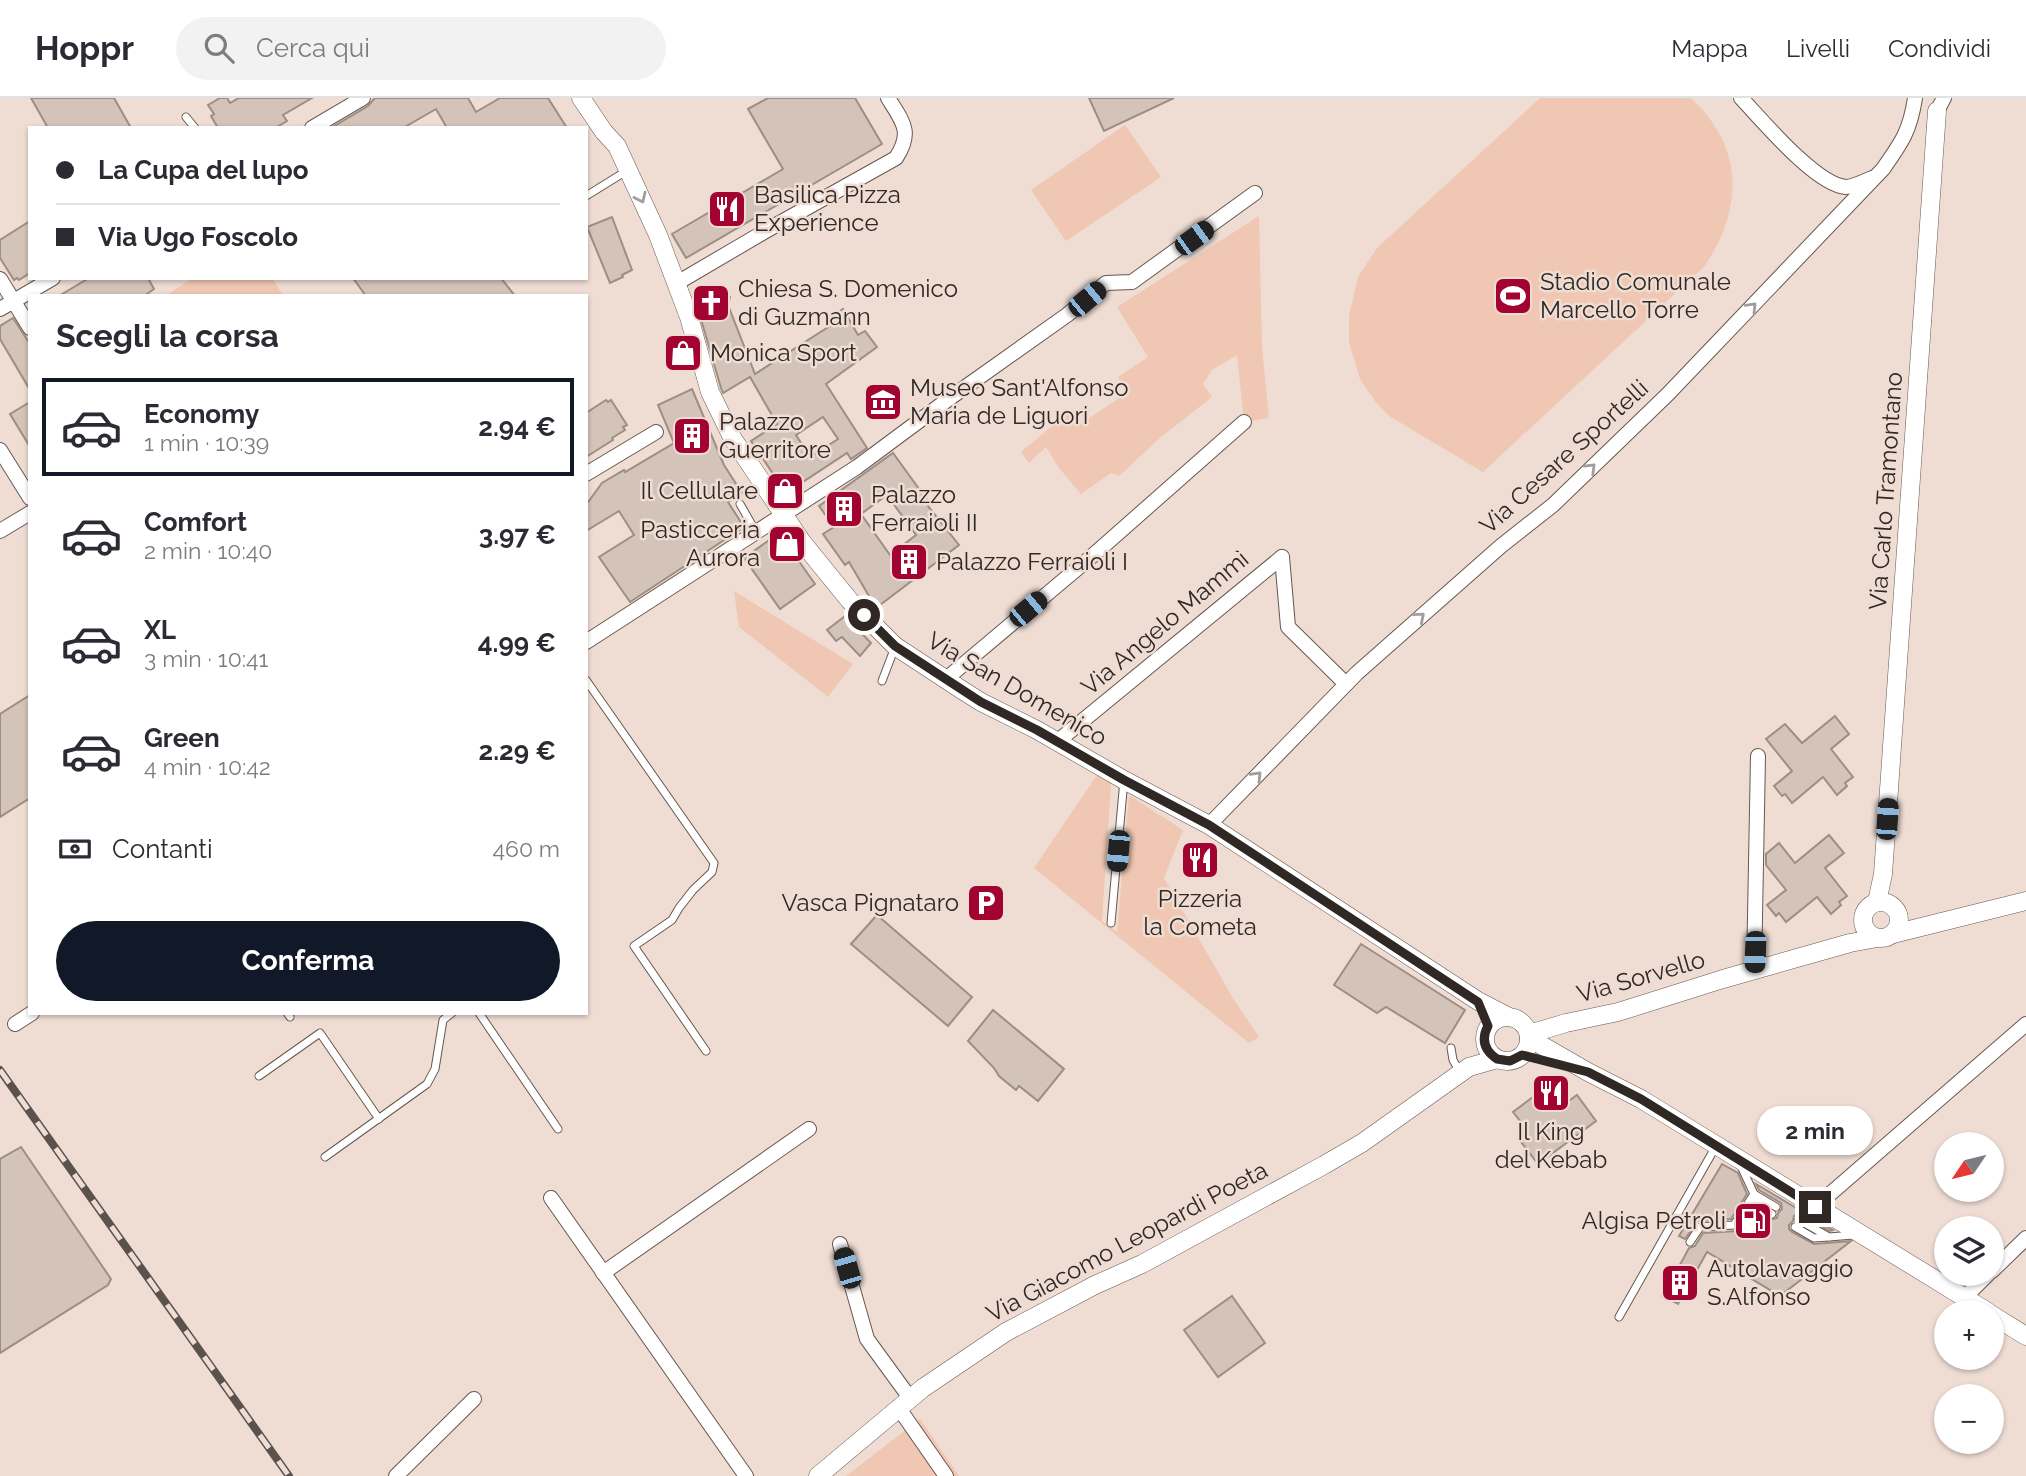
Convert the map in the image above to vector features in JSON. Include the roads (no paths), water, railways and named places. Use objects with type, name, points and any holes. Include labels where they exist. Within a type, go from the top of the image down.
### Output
[{"type":"street","points":[[315,126],[363,98]]},
{"type":"street","name":"Via San Domenico","points":[[582,98],[604,132],[617,146],[658,235],[677,283],[710,391],[733,439],[802,542],[850,601],[895,646],[981,702],[1058,741],[1209,825],[1588,1072],[1641,1099],[1967,1300]]},
{"type":"street","points":[[677,283],[896,158],[905,145],[905,127],[888,98]]},
{"type":"street","points":[[1741,98],[1800,160],[1828,180],[1846,187],[1874,178]]},
{"type":"street","name":"Via Cesare Sportelli","points":[[1209,825],[1346,684],[1501,546],[1553,505],[1668,394],[1883,169],[1912,121],[1915,98]]},
{"type":"street","name":"Via Carlo Tramontano","points":[[1887,919],[1883,874],[1940,102]]},
{"type":"street","points":[[588,641],[857,467],[1067,315],[1106,283],[1132,282],[1255,193]]},
{"type":"street","points":[[0,279],[28,325]]},
{"type":"street","points":[[0,309],[51,280]]},
{"type":"street","points":[[946,679],[1091,557],[1244,422]]},
{"type":"street","points":[[588,473],[656,432]]},
{"type":"street","points":[[0,450],[28,495]]},
{"type":"street","points":[[0,531],[28,514]]},
{"type":"street","name":"Via Angelo Mammì","points":[[1058,741],[1282,557],[1288,628],[1346,684]]},
{"type":"street","points":[[1754,971],[1758,756]]},
{"type":"street","name":"Via Sorvello","points":[[1521,1027],[1566,1023],[1618,1012],[1850,943],[1887,919],[1919,928],[2026,901]]},
{"type":"street","points":[[1850,943],[1863,923],[1864,912],[1872,904],[1887,919],[1867,932],[1863,923]]},
{"type":"street","points":[[1478,1002],[1488,1052],[1497,1059]]},
{"type":"street","points":[[15,1024],[29,1015]]},
{"type":"street","points":[[1500,1017],[1521,1027],[1526,1050],[1522,1055],[1510,1061],[1497,1059],[1464,1070],[1500,1017]]},
{"type":"street","points":[[1815,1207],[2026,1024]]},
{"type":"street","name":"Via San Domenico","points":[[1522,1055],[1588,1072]]},
{"type":"street","name":"Via Giacomo Leopardi Poeta","points":[[818,1476],[904,1403],[972,1353],[1006,1332],[1165,1252],[1362,1143],[1464,1070]]},
{"type":"street","points":[[603,1273],[809,1129]]},
{"type":"street","points":[[551,1198],[746,1476]]},
{"type":"street","points":[[2004,1259],[2026,1238]]},
{"type":"street","points":[[840,1244],[867,1339],[946,1476]]},
{"type":"street","points":[[1964,1298],[1976,1286]]},
{"type":"street","name":"Via San Domenico","points":[[2004,1323],[2026,1336]]},
{"type":"street","points":[[396,1476],[474,1399]]},
{"type":"lane","points":[[186,117],[193,126]]},
{"type":"lane","points":[[588,195],[628,170]]},
{"type":"lane","points":[[740,504],[756,532]]},
{"type":"lane","points":[[882,681],[895,646]]},
{"type":"lane","points":[[588,683],[714,863],[712,872],[693,890],[672,920],[634,946],[706,1051]]},
{"type":"lane","points":[[1111,923],[1124,780]]},
{"type":"lane","points":[[325,1157],[427,1084],[435,1069],[443,1020],[449,1015]]},
{"type":"lane","points":[[480,1015],[558,1129]]},
{"type":"lane","points":[[259,1076],[320,1033],[379,1119]]},
{"type":"lane","points":[[1451,1048],[1453,1059],[1464,1070]]},
{"type":"lane","points":[[1619,1317],[1716,1146]]},
{"type":"lane","points":[[1738,1159],[1754,1194],[1774,1210]]},
{"type":"lane","points":[[1690,1242],[1700,1227],[1734,1225],[1754,1194]]},
{"type":"lane","points":[[1797,1224],[1814,1238],[1860,1234]]},
{"type":"railway","points":[[0,1070],[289,1476]]},
{"type":"place","name":"Basilica Pizza Experience","points":[[727,209]]},
{"type":"place","name":"Stadio Comunale Marcello Torre","points":[[1513,296]]},
{"type":"place","name":"Chiesa S. Domenico di Guzmann","points":[[711,303]]},
{"type":"place","name":"Monica Sport","points":[[683,353]]},
{"type":"place","name":"Museo Sant'Alfonso Maria de Liguori","points":[[883,402]]},
{"type":"place","name":"Palazzo Guerritore","points":[[692,436]]},
{"type":"place","name":"Il Cellulare","points":[[785,491]]},
{"type":"place","name":"Palazzo Ferraioli II","points":[[844,509]]},
{"type":"place","name":"Pasticceria Aurora","points":[[787,544]]},
{"type":"place","name":"Palazzo Ferraioli I","points":[[909,562]]},
{"type":"place","name":"Pizzeria la Cometa","points":[[1200,860]]},
{"type":"place","name":"Vasca Pignataro","points":[[986,903]]},
{"type":"place","name":"Il King del Kebab","points":[[1551,1093]]},
{"type":"place","name":"Algisa Petroli","points":[[1753,1221]]},
{"type":"place","name":"Autolavaggio S.Alfonso","points":[[1680,1283]]}]
